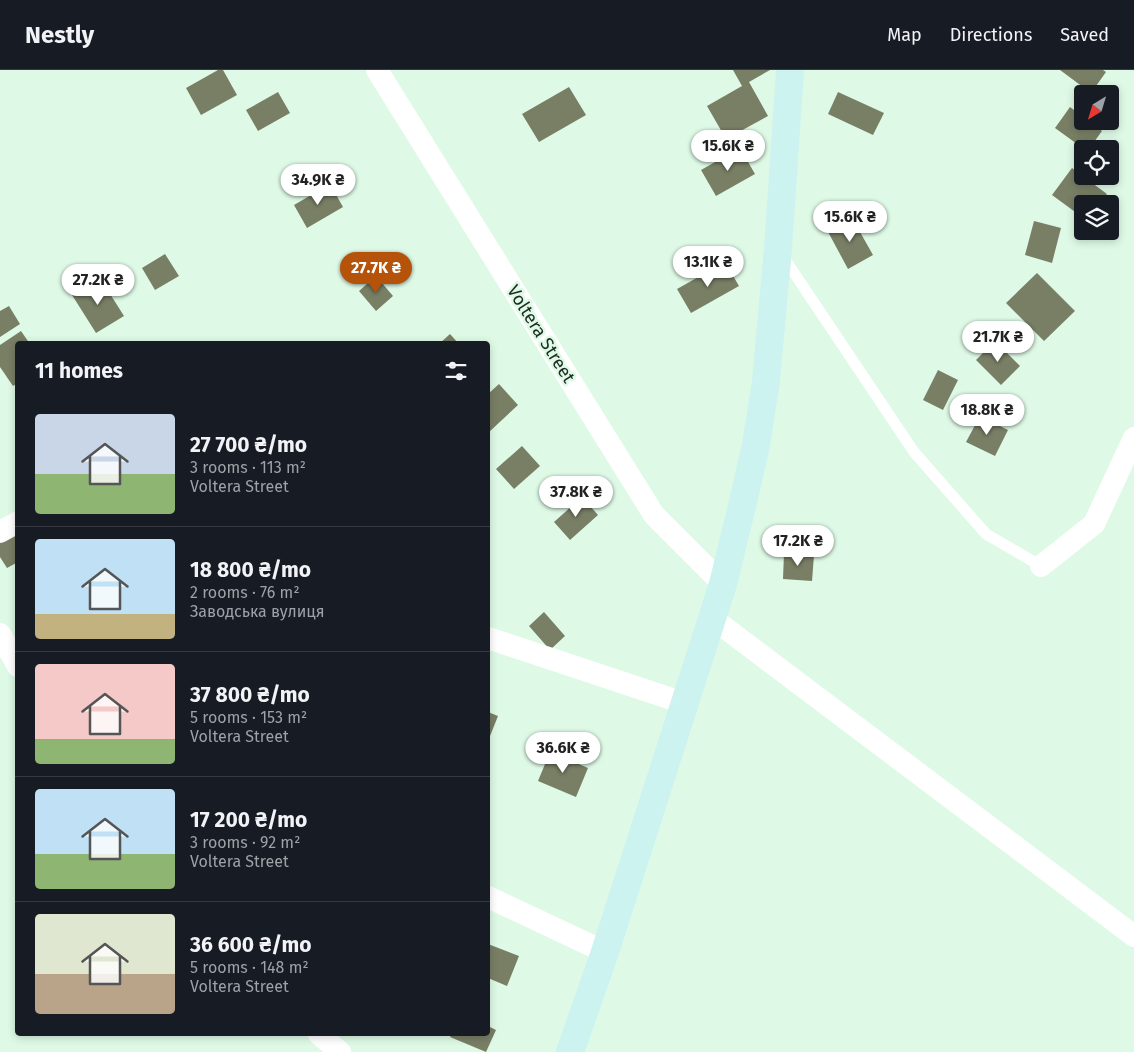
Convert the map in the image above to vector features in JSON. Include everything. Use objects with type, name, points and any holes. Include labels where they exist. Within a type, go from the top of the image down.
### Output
[{"type":"main road","points":[[570,1052],[605,952],[723,584],[756,445],[766,381],[778,249],[790,70]]},
{"type":"street","name":"Voltera Street","points":[[377,70],[654,515],[723,584]]},
{"type":"street","points":[[1041,566],[1094,524],[1134,438]]},
{"type":"street","points":[[0,532],[15,524]]},
{"type":"street","points":[[712,618],[1134,936]]},
{"type":"street","points":[[0,634],[15,661]]},
{"type":"street","points":[[490,639],[684,703]]},
{"type":"street","points":[[490,897],[605,952]]},
{"type":"street","points":[[321,1036],[340,1052]]},
{"type":"lane","points":[[778,249],[914,452],[986,534],[1041,566]]},
{"type":"building","points":[[218,70],[223,70],[237,95],[201,115],[186,88]]},
{"type":"building","points":[[733,70],[770,70],[749,82],[768,116],[726,139],[707,106],[742,86]]},
{"type":"building","points":[[1060,70],[1103,70],[1106,72],[1097,85],[1080,85]]},
{"type":"building","points":[[569,87],[586,115],[539,142],[522,114]]},
{"type":"building","points":[[278,92],[290,113],[258,131],[246,110]]},
{"type":"building","points":[[838,92],[884,113],[873,135],[828,114]]},
{"type":"building","points":[[1070,107],[1074,110],[1074,130],[1102,131],[1096,140],[1074,140],[1074,142],[1055,128]]},
{"type":"building","points":[[740,148],[755,174],[716,196],[701,170]]},
{"type":"building","points":[[1072,168],[1074,169],[1074,185],[1095,185],[1107,194],[1074,195],[1074,211],[1052,195]]},
{"type":"building","points":[[330,184],[343,207],[307,228],[294,205]]},
{"type":"building","points":[[851,216],[873,255],[848,269],[827,230]]},
{"type":"building","points":[[1034,221],[1061,228],[1052,263],[1025,255]]},
{"type":"building","points":[[165,254],[179,276],[155,290],[142,268]]},
{"type":"building","points":[[725,262],[739,286],[691,313],[677,289]]},
{"type":"building","points":[[1037,273],[1075,311],[1044,341],[1006,303]]},
{"type":"building","points":[[376,276],[393,296],[376,311],[359,291]]},
{"type":"building","points":[[100,278],[124,316],[96,333],[72,295]]},
{"type":"building","points":[[9,306],[20,324],[0,337],[0,311]]},
{"type":"building","points":[[21,331],[28,341],[15,341],[15,385],[13,386],[0,367],[0,345]]},
{"type":"building","points":[[450,334],[456,341],[442,341]]},
{"type":"building","points":[[995,341],[1020,366],[1001,385],[976,360]]},
{"type":"building","points":[[938,370],[958,380],[943,410],[923,400]]},
{"type":"building","points":[[499,384],[518,405],[490,431],[490,392]]},
{"type":"building","points":[[980,416],[1008,430],[995,456],[966,442]]},
{"type":"building","points":[[522,446],[540,466],[514,489],[496,469]]},
{"type":"building","points":[[582,497],[598,515],[570,540],[554,522]]},
{"type":"building","points":[[15,531],[15,564],[7,568],[0,557],[0,539]]},
{"type":"building","points":[[784,553],[814,555],[812,581],[783,579]]},
{"type":"building","points":[[544,612],[565,636],[550,650],[529,626]]},
{"type":"building","points":[[490,713],[498,716],[490,736]]},
{"type":"building","points":[[550,752],[588,768],[576,797],[538,781]]},
{"type":"building","points":[[490,945],[519,956],[507,986],[490,979]]},
{"type":"building","points":[[490,1027],[496,1030],[486,1052],[450,1037],[490,1036]]}]
